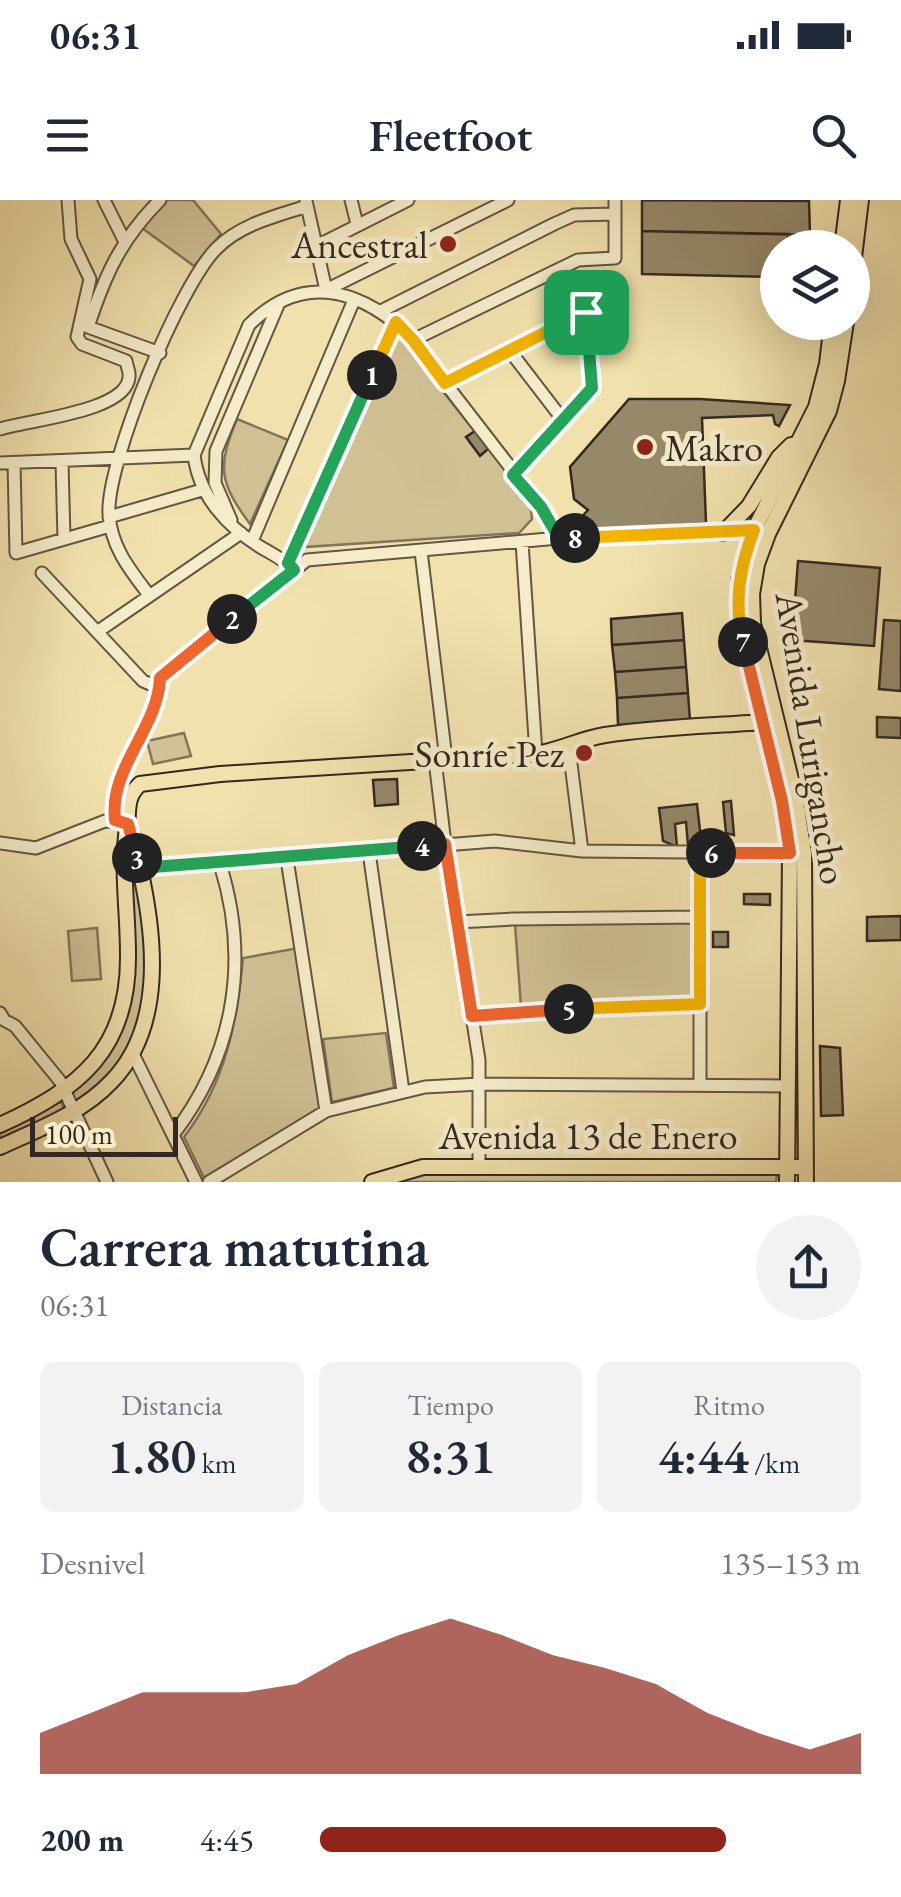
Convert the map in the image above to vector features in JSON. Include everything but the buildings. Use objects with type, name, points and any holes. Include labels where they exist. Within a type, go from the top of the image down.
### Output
[{"type":"main road","points":[[844,230],[848,200]]},
{"type":"main road","points":[[857,230],[861,200]]},
{"type":"main road","name":"Avenida Lurigancho","points":[[788,1177],[797,853],[738,612],[740,572],[754,530],[822,389],[829,340]]},
{"type":"main road","name":"Avenida Lurigancho","points":[[806,1174],[795,796],[753,623],[754,578],[771,528],[828,411],[843,340]]},
{"type":"main road","points":[[723,533],[755,499],[779,457],[800,438]]},
{"type":"main road","points":[[0,1126],[63,1093],[109,1042],[120,1012],[128,960],[121,822],[133,790],[140,784],[536,754],[627,732],[763,722]]},
{"type":"main road","points":[[0,1146],[72,1111],[112,1081],[132,1052],[147,1005],[152,972],[150,919],[140,868],[121,822]]},
{"type":"main road","name":"Avenida 13 de Enero","points":[[372,1182],[423,1167],[788,1177],[806,1174]]},
{"type":"street","points":[[0,429],[98,406],[125,388],[130,378],[126,362],[82,344],[77,337],[90,278],[71,240],[68,200]]},
{"type":"street","points":[[104,200],[125,242]]},
{"type":"street","points":[[160,200],[130,231],[110,267],[88,327],[160,353]]},
{"type":"street","points":[[351,200],[357,224]]},
{"type":"street","points":[[317,246],[393,203],[408,200]]},
{"type":"street","points":[[291,567],[242,534],[202,490],[194,456],[249,325],[278,305],[304,293],[326,290],[508,200]]},
{"type":"street","points":[[413,340],[578,260],[615,258],[615,200]]},
{"type":"street","points":[[148,595],[118,554],[110,521],[116,461],[190,284],[220,246],[265,220],[306,203],[326,290]]},
{"type":"street","points":[[381,311],[554,224],[574,216],[615,214]]},
{"type":"street","points":[[326,290],[381,311],[413,340],[541,507],[559,538]]},
{"type":"street","points":[[513,475],[592,388],[584,292]]},
{"type":"street","points":[[97,632],[242,534],[354,300]]},
{"type":"street","points":[[242,534],[216,483],[216,451],[278,305]]},
{"type":"street","points":[[445,383],[586,312]]},
{"type":"street","points":[[291,567],[396,322]]},
{"type":"street","points":[[510,351],[563,420]]},
{"type":"street","points":[[194,456],[7,463],[16,553],[202,490]]},
{"type":"street","points":[[62,462],[64,539]]},
{"type":"street","points":[[0,843],[48,846],[105,821],[121,822],[113,802],[140,734],[158,704],[163,674],[291,567],[307,560],[559,538],[771,528]]},
{"type":"street","points":[[522,542],[536,754]]},
{"type":"street","points":[[420,550],[441,760],[445,844],[480,1084],[479,1166]]},
{"type":"street","points":[[42,573],[143,681],[160,688]]},
{"type":"street","points":[[569,748],[582,851]]},
{"type":"street","points":[[140,868],[445,844],[523,842],[582,851],[797,853]]},
{"type":"street","points":[[369,852],[403,1091]]},
{"type":"street","points":[[700,852],[700,1085]]},
{"type":"street","points":[[287,859],[326,1110]]},
{"type":"street","points":[[173,1135],[209,1080],[233,1002],[234,916],[220,864]]},
{"type":"street","points":[[458,922],[700,917]]},
{"type":"street","points":[[472,1016],[700,1004]]},
{"type":"street","points":[[1,1020],[16,1026],[60,1081],[107,1182]]},
{"type":"street","points":[[132,1052],[196,1182]]},
{"type":"street","points":[[210,1182],[326,1110],[403,1091],[480,1084],[788,1086]]},
{"type":"shaded area","points":[[166,200],[193,200],[221,234],[194,266],[142,228]]},
{"type":"shaded area","points":[[395,331],[530,501],[532,519],[519,533],[304,547]]},
{"type":"shaded area","points":[[237,419],[288,440],[250,524],[232,497],[224,474],[226,450]]},
{"type":"shaded area","points":[[184,733],[191,756],[153,764],[147,741]]},
{"type":"shaded area","points":[[128,838],[145,931],[146,995],[127,1053],[108,1079],[76,1103],[70,1093],[120,1029]]},
{"type":"shaded area","points":[[795,868],[799,869],[801,1160],[793,1161]]},
{"type":"shaded area","points":[[692,920],[693,999],[521,1007],[515,924]]},
{"type":"shaded area","points":[[97,928],[101,979],[72,981],[68,931]]},
{"type":"shaded area","points":[[299,948],[323,1106],[204,1178],[184,1137],[210,1096],[227,1052],[243,958]]},
{"type":"shaded area","points":[[386,1033],[394,1088],[332,1102],[323,1039]]},
{"type":"shaded area","points":[[62,1103],[65,1111],[0,1142],[0,1128]]},
{"type":"shaded area","points":[[420,1173],[777,1175],[776,1182],[382,1182]]},
{"type":"place","name":"Ancestral","points":[[448,244]]},
{"type":"place","name":"Makro","points":[[645,447]]},
{"type":"place","name":"Sonríe Pez","points":[[584,753]]},
{"type":"route","points":[[586,312],[592,388],[513,475],[541,507],[559,538],[754,530],[742,560],[738,612],[782,801],[790,853],[700,852],[700,1004],[472,1016],[445,844],[140,868],[128,824],[115,820],[113,802],[140,734],[158,704],[163,674],[294,570],[288,563],[396,322],[445,383],[586,312]]}]
